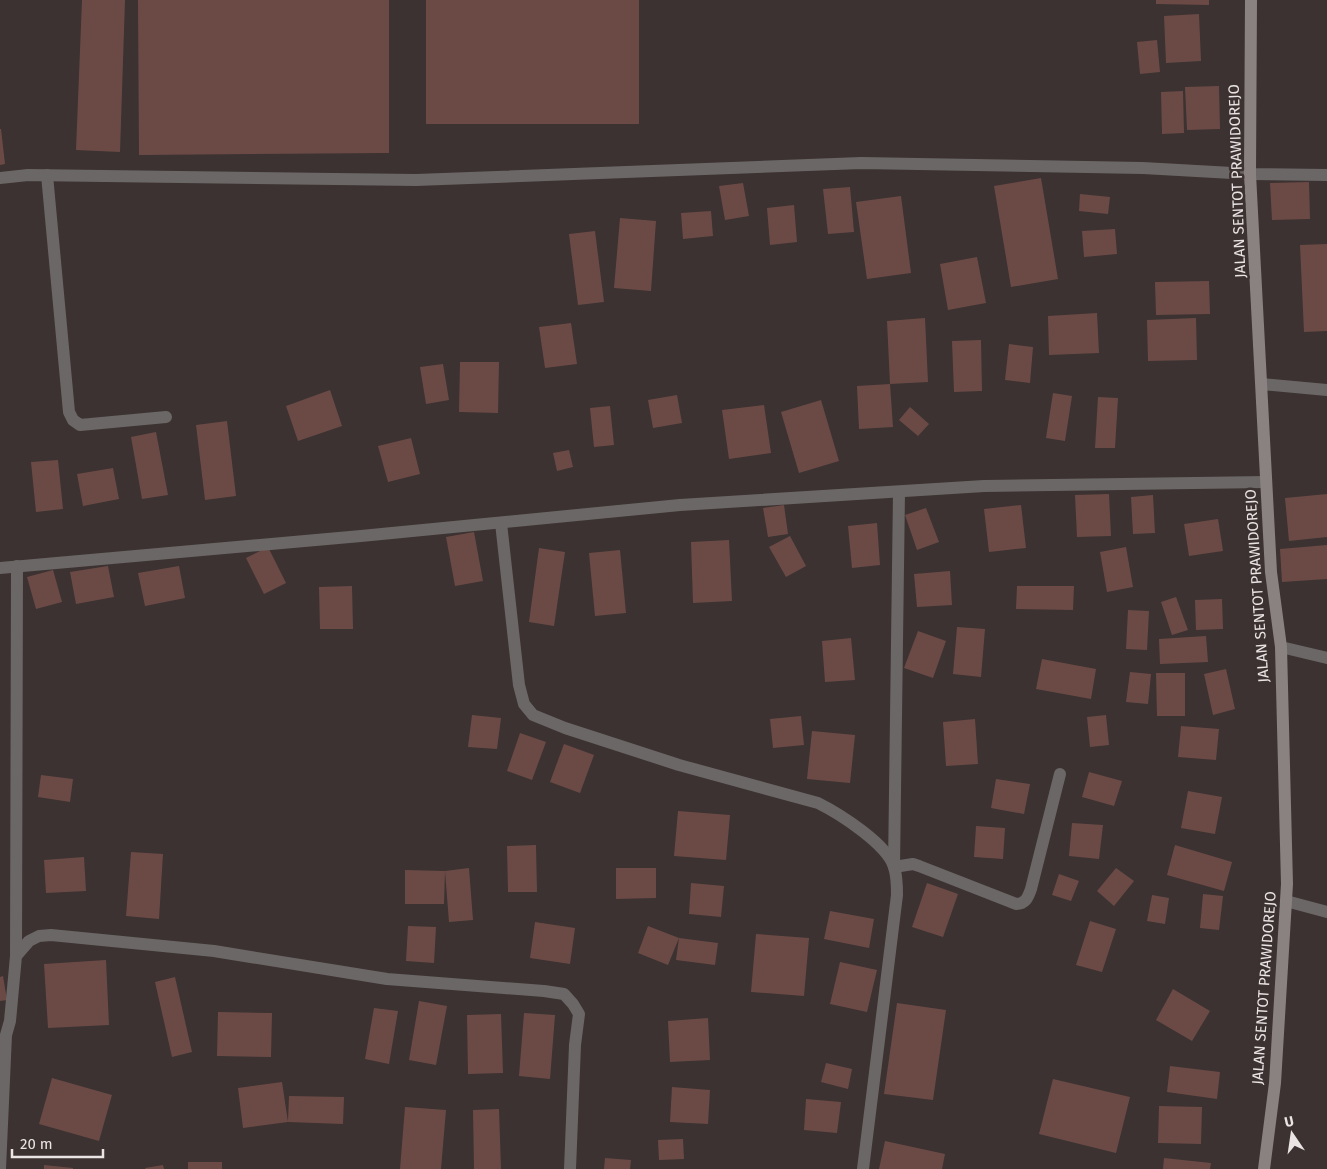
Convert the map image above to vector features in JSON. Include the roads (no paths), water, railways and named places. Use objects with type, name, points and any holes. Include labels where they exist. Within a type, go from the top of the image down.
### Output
[{"type":"main road","name":"JALAN SENTOT PRAWIDOREJO","points":[[1251,0],[1250,174],[1270,572],[1280,647],[1287,884],[1275,1083],[1264,1169]]},
{"type":"street","points":[[0,178],[47,175],[416,180],[861,163],[1143,168],[1250,174],[1327,175]]},
{"type":"street","points":[[47,175],[69,412],[73,420],[80,425],[166,417]]},
{"type":"street","points":[[1262,384],[1327,390]]},
{"type":"street","points":[[0,568],[680,505],[984,486],[1266,482]]},
{"type":"street","points":[[863,1169],[897,894],[894,867],[899,492]]},
{"type":"street","points":[[501,523],[519,685],[524,704],[533,715],[564,728],[679,765],[818,803],[834,811],[871,838],[888,855],[894,867]]},
{"type":"street","points":[[0,1169],[6,1035],[10,1021],[16,956],[17,566]]},
{"type":"street","points":[[1280,647],[1327,658]]},
{"type":"street","points":[[894,867],[913,864],[1016,904],[1028,900],[1060,774]]},
{"type":"street","points":[[1286,902],[1327,912]]},
{"type":"street","points":[[16,956],[29,941],[39,936],[51,935],[214,951],[387,979],[544,990],[564,994],[579,1014],[575,1045],[570,1169]]}]
